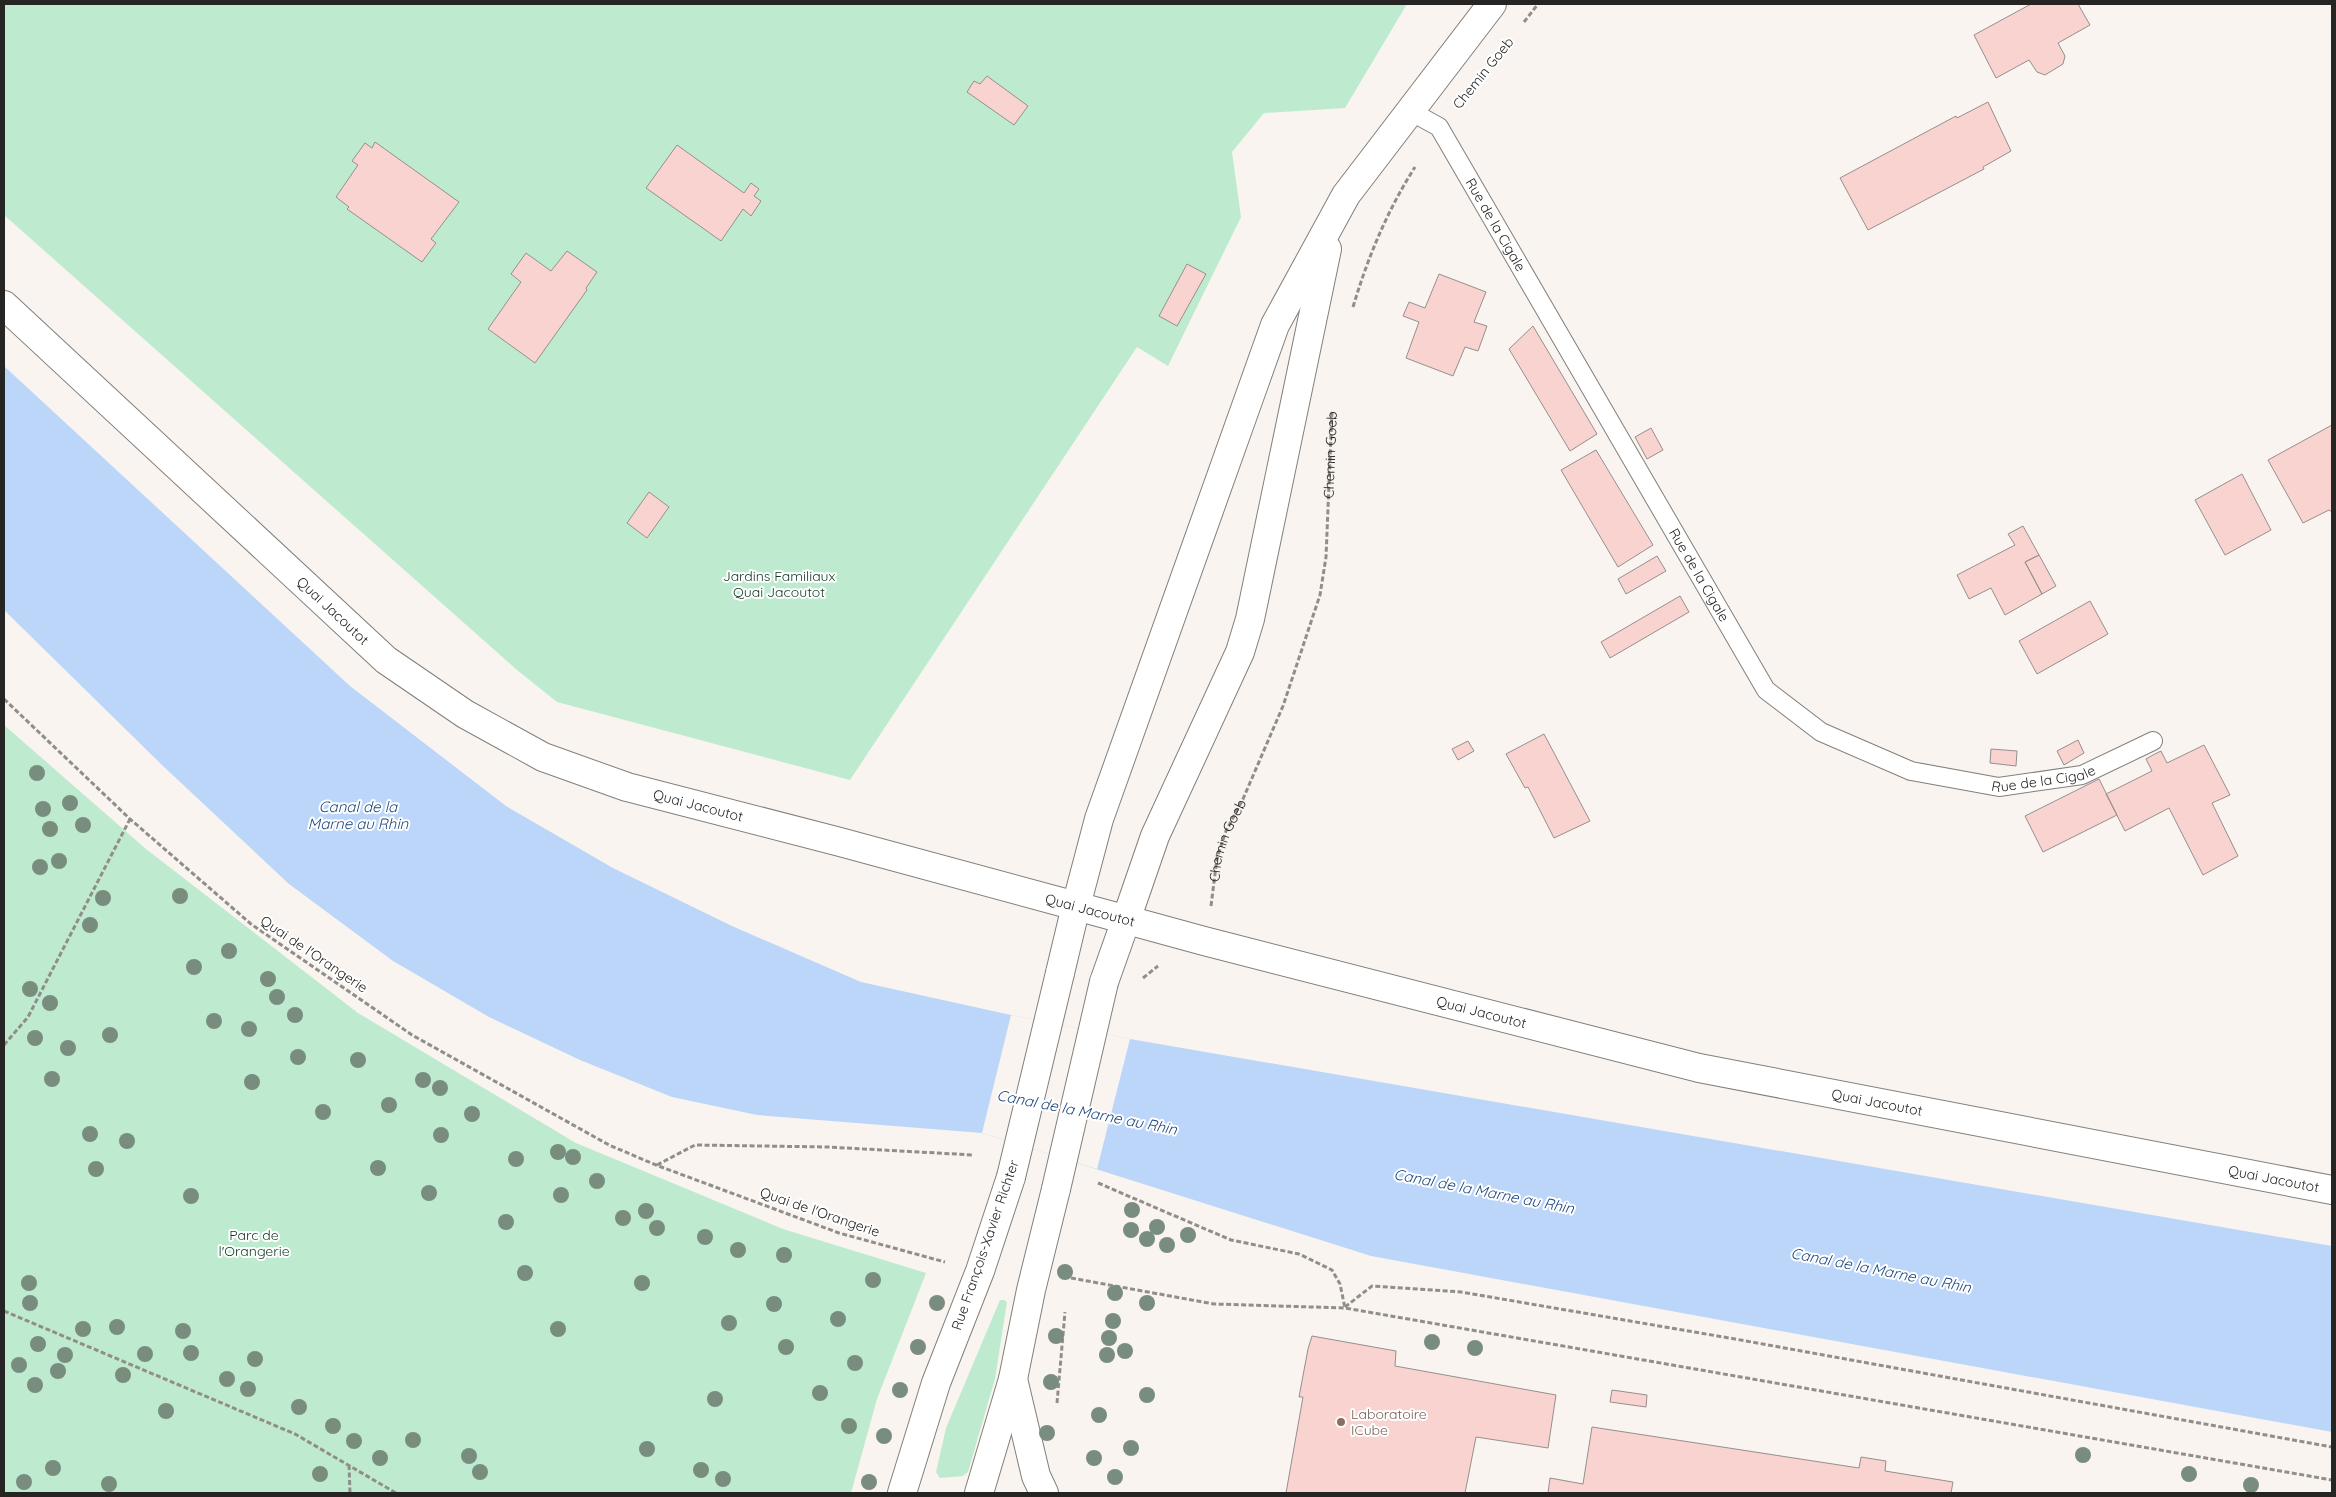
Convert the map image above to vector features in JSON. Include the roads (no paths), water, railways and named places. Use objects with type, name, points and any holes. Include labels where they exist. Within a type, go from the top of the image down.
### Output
[{"type":"street","points":[[1076,906],[1099,819],[1275,325],[1346,195],[1492,4]]},
{"type":"street","points":[[979,1493],[1013,1379],[1031,1290],[1104,982],[1155,836],[1240,652],[1250,619],[1332,223]]},
{"type":"street","name":"Quai Jacoutot","points":[[4,305],[386,660],[465,714],[543,757],[627,787],[840,842],[1204,941],[1699,1068],[2332,1190]]},
{"type":"street","name":"Rue François-Xavier Richter","points":[[902,1493],[936,1383],[980,1271],[1011,1177],[1076,906]]},
{"type":"street","points":[[1013,1379],[1036,1476],[1044,1493]]},
{"type":"lane","name":"Rue de la Cigale","points":[[1410,111],[1439,127],[1766,690],[1821,732],[1911,771],[2000,787],[2082,775],[2153,741]]},
{"type":"water","name":"Canal de la Marne au Rhin","points":[[4,366],[350,686],[506,806],[613,868],[732,926],[861,982],[1130,1039],[2332,1246],[2332,1432],[1371,1256],[982,1133],[757,1115],[672,1097],[580,1060],[489,1017],[393,961],[289,884],[163,766],[4,610]]},
{"type":"place","name":"Laboratoire ICube","points":[[1341,1422]]},
{"type":"park label","name":"Jardins Familiaux Quai Jacoutot","points":[[779,584]]},
{"type":"park label","name":"Parc de l'Orangerie","points":[[254,1244]]}]
